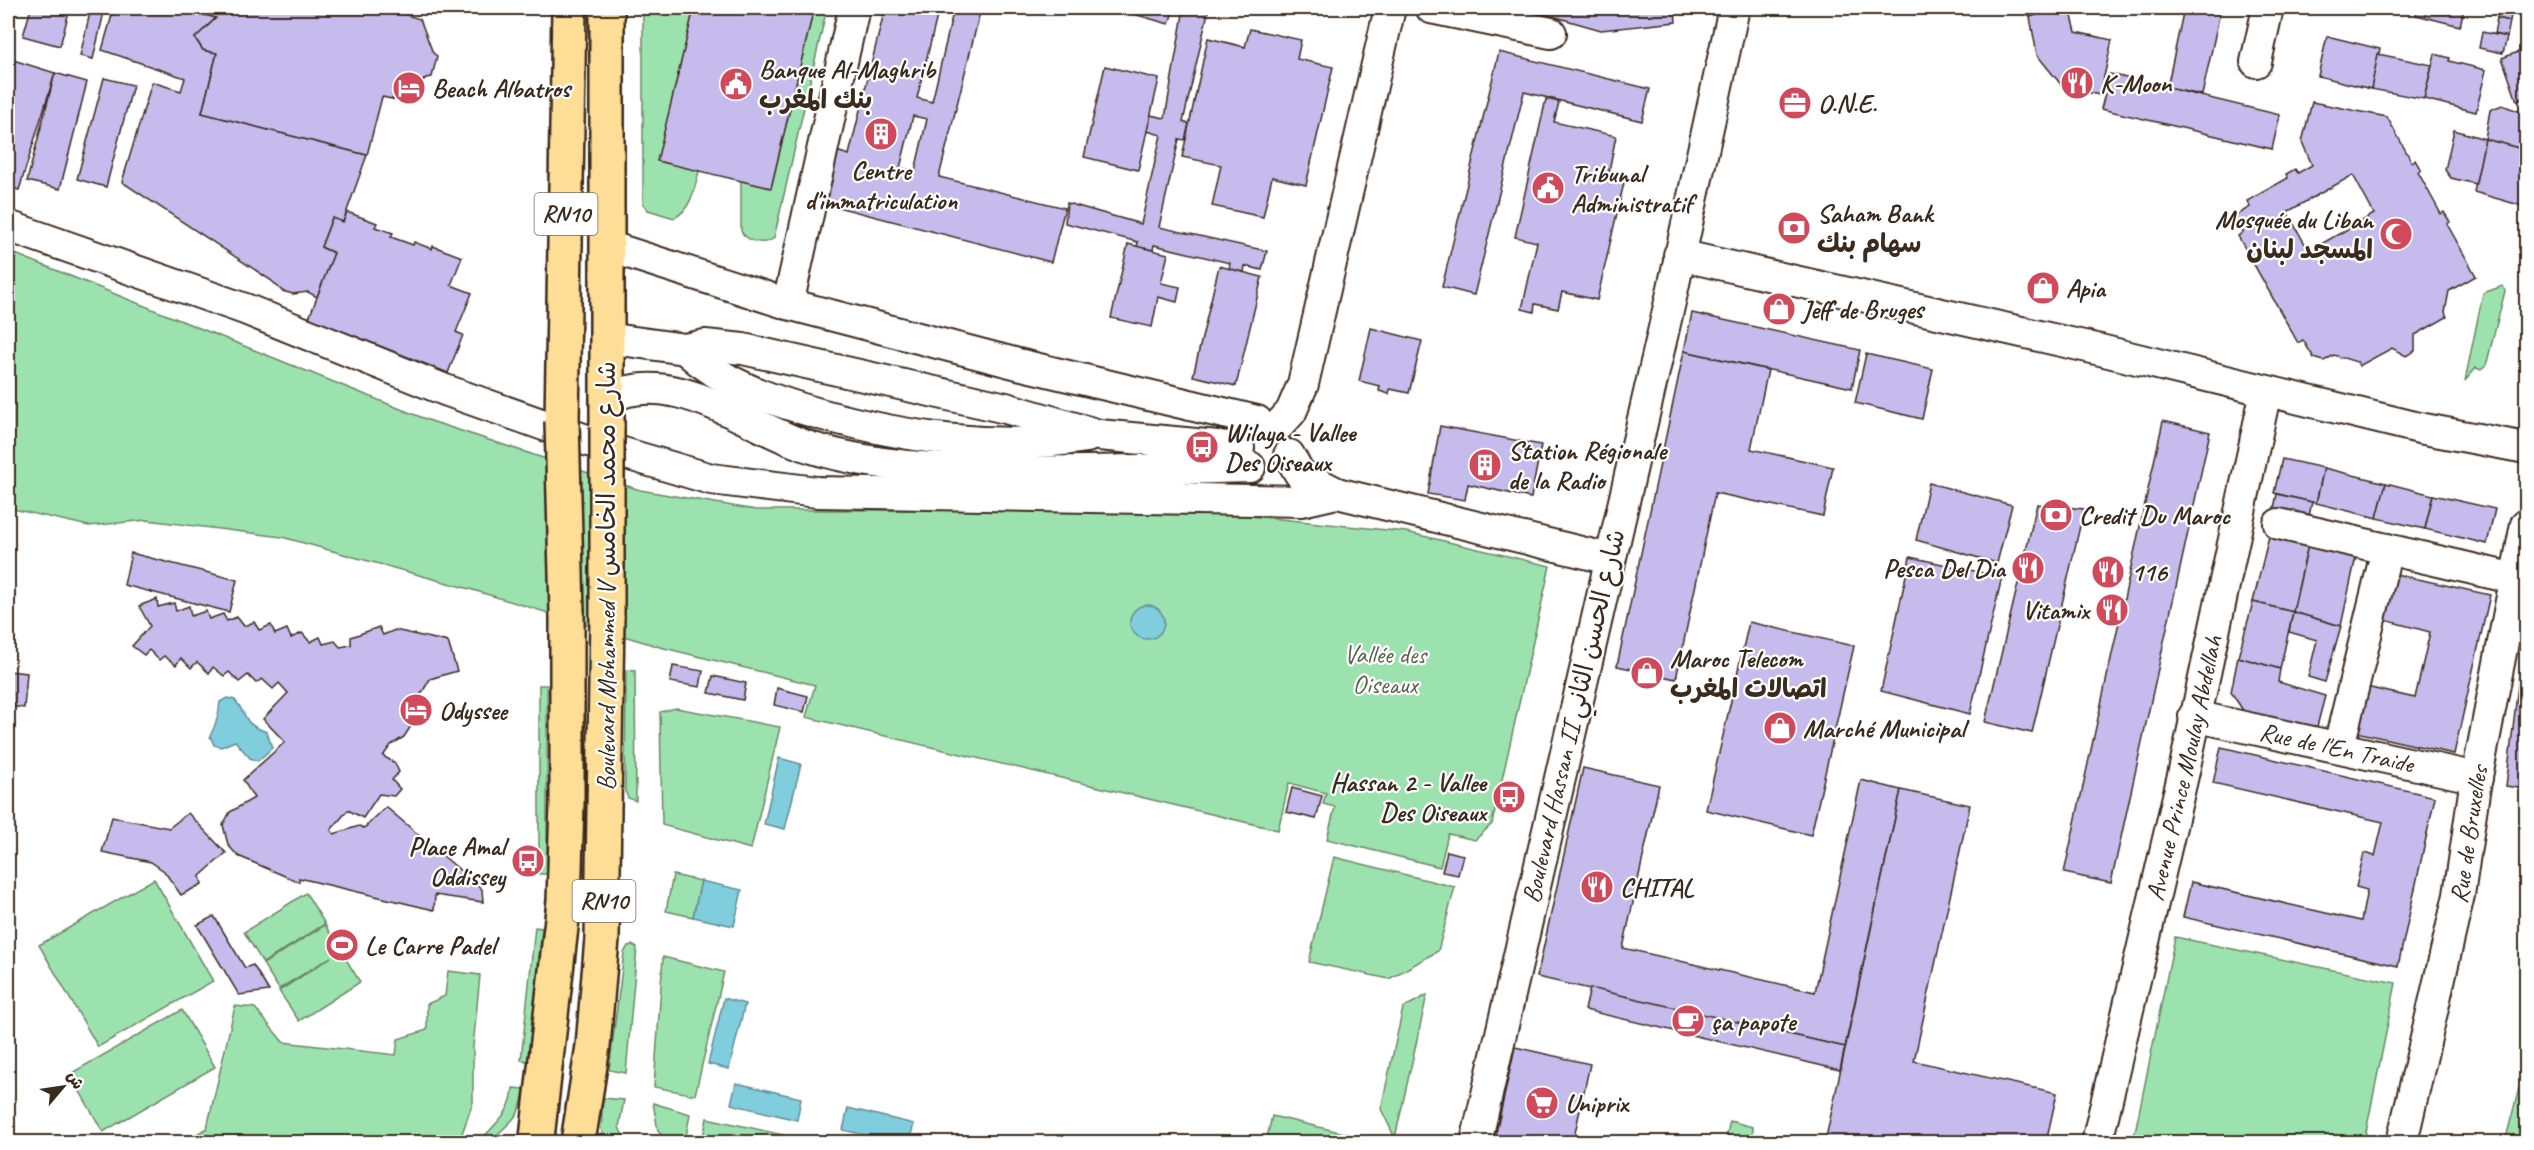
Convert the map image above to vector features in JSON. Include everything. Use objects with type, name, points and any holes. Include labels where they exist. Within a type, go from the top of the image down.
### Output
[{"type":"main road","name":"Boulevard Mohammed V شارع محمد الخامس","points":[[543,1141],[564,901],[567,803],[567,612],[562,422],[569,8]]},
{"type":"main road","name":"Boulevard Mohammed V شارع محمد الخامس","points":[[578,1143],[593,1046],[602,939],[607,616],[607,8]]},
{"type":"street","points":[[788,304],[854,8]]},
{"type":"street","points":[[1245,457],[1241,436],[1247,427],[1268,423],[1291,412],[1303,384],[1390,8]]},
{"type":"street","points":[[1431,8],[1551,33]]},
{"type":"street","name":"Boulevard Hassan II شارع الحسن الثاني","points":[[1476,1143],[1734,8]]},
{"type":"street","points":[[2256,63],[2268,8]]},
{"type":"street","points":[[8,226],[246,309],[445,390],[623,453],[711,479],[817,492],[954,496],[1302,501],[1337,493]]},
{"type":"street","points":[[606,338],[684,349],[705,345],[724,346],[802,361],[1006,408],[1099,435],[1245,457],[1261,471],[1273,470],[1282,465],[1289,455],[1291,444],[1287,433],[1268,423],[788,304],[607,246]]},
{"type":"street","points":[[1679,255],[2088,347],[2420,428],[2526,448]]},
{"type":"street","points":[[684,349],[717,376],[739,387],[792,406],[864,426],[928,438],[996,444],[1052,442],[1099,435]]},
{"type":"street","points":[[607,413],[620,392],[641,387],[680,392],[815,449],[861,459],[942,470],[1069,473],[1245,457]]},
{"type":"street","name":"Avenue Prince Moulay Abdellah","points":[[2097,1143],[2184,771],[2194,716],[2266,391]]},
{"type":"street","points":[[1289,455],[1300,474],[1337,493],[1610,559]]},
{"type":"street","points":[[2279,524],[2516,579]]},
{"type":"street","name":"Rue de Bruxelles","points":[[2402,1143],[2459,895],[2477,778],[2526,524]]},
{"type":"street","points":[[2339,746],[2387,549]]},
{"type":"street","name":"Rue de l'En Traide","points":[[2194,716],[2477,778]]},
{"type":"green space","points":[[643,8],[694,8],[658,160],[699,171],[694,191],[685,210],[674,218],[648,210],[643,204]]},
{"type":"green space","points":[[814,8],[827,8],[774,238],[765,242],[756,242],[747,238],[741,231],[741,181],[771,188]]},
{"type":"green space","name":"Vallée des Oiseaux","points":[[8,251],[428,420],[640,490],[756,510],[1005,510],[1251,516],[1406,532],[1550,566],[1492,824],[1475,840],[1448,834],[1440,867],[1327,839],[1335,807],[1323,804],[1326,793],[1289,783],[1278,830],[806,717],[815,685],[660,647],[473,590],[282,537],[147,520],[89,526],[8,508]]},
{"type":"green space","points":[[2503,286],[2505,291],[2486,366],[2481,370],[2476,368],[2465,381],[2483,293]]},
{"type":"green space","points":[[626,670],[635,671],[636,801],[628,798],[625,791]]},
{"type":"green space","points":[[539,685],[547,685],[547,874],[539,874]]},
{"type":"green space","points":[[676,708],[780,727],[751,849],[662,825],[660,712]]},
{"type":"green space","points":[[1334,857],[1455,887],[1438,951],[1389,979],[1309,962]]},
{"type":"green space","points":[[673,875],[701,881],[693,917],[666,911]]},
{"type":"green space","points":[[154,879],[213,981],[98,1047],[39,945]]},
{"type":"green space","points":[[306,893],[325,924],[263,963],[244,932]]},
{"type":"green space","points":[[325,925],[360,982],[299,1021],[279,991],[331,957],[279,989],[263,964]]},
{"type":"green space","points":[[535,927],[542,928],[528,1061],[521,1060]]},
{"type":"green space","points":[[2175,937],[2396,983],[2364,1142],[2133,1142]]},
{"type":"green space","points":[[628,946],[637,947],[626,1073],[609,1070],[624,953]]},
{"type":"green space","points":[[663,957],[724,972],[695,1095],[654,1087]]},
{"type":"green space","points":[[448,971],[480,975],[473,1047],[473,1102],[459,1142],[184,1142],[207,1128],[235,1006],[255,1008],[283,1042],[396,1055],[398,1039],[427,1030],[427,1004],[445,996]]},
{"type":"green space","points":[[1427,995],[1395,1138],[1381,1109],[1403,1008]]},
{"type":"green space","points":[[182,1010],[215,1067],[103,1132],[70,1074]]},
{"type":"green space","points":[[2526,1061],[2526,1142],[2505,1142]]},
{"type":"green space","points":[[513,1088],[524,1089],[517,1114],[491,1142],[479,1142],[506,1112]]},
{"type":"green space","points":[[603,1098],[624,1100],[619,1127],[626,1142],[605,1142],[601,1129]]},
{"type":"green space","points":[[653,1103],[690,1114],[685,1142],[668,1142],[658,1131]]},
{"type":"green space","points":[[1272,1116],[1348,1134],[1354,1142],[1266,1142]]},
{"type":"green space","points":[[707,1118],[814,1142],[702,1142]]},
{"type":"green space","points":[[1730,1121],[1753,1127],[1753,1142],[1725,1142]]},
{"type":"water","points":[[1147,605],[1159,610],[1164,622],[1159,634],[1147,639],[1135,634],[1130,622],[1135,610]]},
{"type":"water","points":[[227,698],[235,700],[249,723],[267,732],[272,748],[258,761],[250,758],[235,741],[221,747],[214,745],[210,736],[217,720],[220,702]]},
{"type":"water","points":[[779,758],[801,764],[785,829],[764,824]]},
{"type":"water","points":[[701,881],[742,890],[734,926],[693,917]]},
{"type":"water","points":[[724,998],[745,1004],[729,1069],[708,1064]]},
{"type":"water","points":[[736,1083],[801,1098],[797,1120],[731,1104]]},
{"type":"water","points":[[848,1108],[914,1124],[909,1142],[897,1142],[843,1130]]},
{"type":"building","points":[[8,8],[16,8],[10,28],[8,27]]},
{"type":"building","points":[[31,8],[70,8],[60,46],[23,36]]},
{"type":"building","points":[[91,8],[105,8],[93,59],[80,56]]},
{"type":"building","points":[[114,8],[200,8],[198,13],[216,18],[195,38],[203,50],[217,53],[202,113],[367,155],[343,222],[332,218],[321,247],[334,253],[317,297],[308,292],[293,294],[282,291],[272,281],[122,182],[152,82],[181,91],[185,78],[102,50]]},
{"type":"building","points":[[200,8],[404,8],[403,14],[420,19],[433,53],[437,56],[432,77],[426,78],[401,101],[382,97],[367,155],[202,113],[217,53],[203,50],[195,38],[216,18],[198,13]]},
{"type":"building","name":"Banque Al-Maghrib بنك المغرب","points":[[694,8],[814,8],[771,188],[657,161]]},
{"type":"building","name":"Centre d'immatriculation","points":[[885,8],[939,8],[917,98],[932,102],[954,8],[981,8],[939,177],[1065,208],[1051,262],[818,202],[830,149],[849,155]],"holes":[[[913,116],[927,119],[915,171],[900,168]]]},
{"type":"building","points":[[1132,8],[1174,8],[1169,24],[1130,13]]},
{"type":"building","points":[[1184,8],[1209,8],[1183,122],[1189,124],[1185,140],[1179,139],[1159,227],[1267,251],[1262,270],[1245,266],[1244,272],[1229,269],[1230,263],[1154,245],[1153,250],[1137,247],[1138,242],[1065,223],[1067,203],[1141,224],[1161,135],[1147,131],[1150,115],[1165,118]]},
{"type":"building","points":[[1524,8],[1675,8],[1676,22],[1601,30]]},
{"type":"building","points":[[2027,8],[2058,8],[2030,17]]},
{"type":"building","points":[[2058,8],[2070,8],[2076,32],[2112,40],[2100,95],[2063,87],[2037,55],[2030,17]]},
{"type":"building","points":[[2184,8],[2221,8],[2202,95],[2167,88]]},
{"type":"building","points":[[2418,8],[2464,8],[2460,26],[2416,15]]},
{"type":"building","points":[[2500,8],[2512,9],[2510,21],[2497,18]]},
{"type":"building","points":[[2497,18],[2510,21],[2507,37],[2494,34]]},
{"type":"building","points":[[1250,29],[1301,40],[1297,59],[1333,67],[1306,185],[1272,177],[1263,217],[1212,206],[1221,165],[1182,157],[1208,38],[1245,47]]},
{"type":"building","points":[[2482,32],[2507,37],[2503,53],[2479,48]]},
{"type":"building","points":[[2327,36],[2380,49],[2371,89],[2318,76]]},
{"type":"building","points":[[2526,49],[2526,97],[2517,101],[2502,58]]},
{"type":"building","points":[[1499,52],[1650,89],[1642,121],[1524,92],[1474,295],[1442,287]]},
{"type":"building","points":[[2378,54],[2432,65],[2424,99],[2371,89]]},
{"type":"building","points":[[2435,54],[2450,58],[2449,61],[2486,70],[2476,112],[2424,99]]},
{"type":"building","points":[[10,59],[55,73],[19,190],[8,187],[8,69]]},
{"type":"building","points":[[1105,66],[1159,79],[1138,170],[1084,157]]},
{"type":"building","points":[[55,73],[87,82],[60,189],[27,181]]},
{"type":"building","points":[[2110,74],[2280,115],[2272,149],[2101,109]]},
{"type":"building","points":[[104,78],[133,85],[106,187],[77,179]]},
{"type":"building","points":[[2526,97],[2526,150],[2485,139],[2490,110],[2502,105],[2521,112],[2523,99]]},
{"type":"building","points":[[1546,99],[1559,102],[1554,122],[1616,136],[1609,171],[1626,174],[1597,300],[1562,292],[1558,309],[1535,304],[1534,312],[1522,309],[1537,242],[1515,237]]},
{"type":"building","name":"Mosquée du Liban المسجد لبنان","points":[[2312,102],[2387,117],[2412,162],[2415,160],[2421,170],[2418,172],[2441,214],[2444,212],[2450,222],[2447,224],[2476,276],[2449,291],[2445,312],[2447,317],[2415,335],[2415,351],[2406,356],[2392,348],[2359,366],[2357,362],[2334,355],[2324,361],[2314,358],[2303,340],[2298,343],[2238,236],[2243,232],[2235,216],[2250,207],[2247,201],[2288,178],[2286,174],[2295,169],[2298,173],[2312,165],[2302,142]],"holes":[[[2353,175],[2374,214],[2309,251],[2287,212]]]},
{"type":"building","points":[[2454,130],[2485,139],[2476,184],[2451,178],[2445,170]]},
{"type":"building","points":[[2485,139],[2526,150],[2526,207],[2474,192]]},
{"type":"building","points":[[347,212],[377,223],[375,227],[393,233],[391,237],[413,245],[414,242],[432,249],[433,246],[462,257],[451,285],[472,293],[456,332],[463,335],[448,373],[309,318],[334,253],[321,247],[332,218],[343,222]]},
{"type":"building","points":[[1128,244],[1168,254],[1161,283],[1180,287],[1177,302],[1158,297],[1152,327],[1111,318]]},
{"type":"building","points":[[1219,266],[1262,277],[1236,386],[1193,376]]},
{"type":"building","points":[[1692,313],[1860,350],[1852,388],[1684,351]]},
{"type":"building","points":[[1371,328],[1422,341],[1409,393],[1390,389],[1389,394],[1379,391],[1380,386],[1359,381]]},
{"type":"building","points":[[1684,351],[1768,370],[1751,449],[1833,467],[1823,516],[1715,493],[1676,679],[1617,666]]},
{"type":"building","points":[[1866,354],[1933,369],[1922,419],[1855,403]]},
{"type":"building","points":[[2163,421],[2210,432],[2111,883],[2064,873]]},
{"type":"building","name":"Station Régionale de la Radio","points":[[1440,426],[1541,445],[1531,498],[1468,484],[1465,500],[1428,494]]},
{"type":"building","points":[[2282,459],[2324,468],[2316,503],[2274,493]]},
{"type":"building","points":[[2324,468],[2386,483],[2377,518],[2316,503]]},
{"type":"building","points":[[1929,483],[2012,505],[1997,563],[1916,540]]},
{"type":"building","points":[[2386,483],[2433,495],[2425,529],[2377,518]]},
{"type":"building","points":[[2277,494],[2312,502],[2307,525],[2272,517]]},
{"type":"building","points":[[2433,495],[2495,509],[2487,544],[2425,529]]},
{"type":"building","points":[[2037,504],[2084,509],[2032,733],[1985,722]]},
{"type":"building","points":[[2270,532],[2309,541],[2293,612],[2253,602]]},
{"type":"building","points":[[2309,541],[2357,552],[2341,626],[2293,612]]},
{"type":"building","points":[[131,553],[237,580],[229,612],[124,585]]},
{"type":"building","points":[[1910,557],[2002,577],[1970,714],[1881,691]]},
{"type":"building","points":[[2391,573],[2490,595],[2454,754],[2356,732],[2366,687],[2415,698],[2430,632],[2381,619]]},
{"type":"building","points":[[157,599],[158,607],[174,603],[176,611],[189,606],[191,616],[206,611],[209,619],[223,614],[227,621],[237,617],[244,626],[254,622],[259,630],[271,625],[275,634],[287,629],[291,638],[302,633],[310,642],[320,637],[323,644],[335,641],[340,647],[351,645],[351,637],[379,627],[383,635],[395,630],[448,642],[457,671],[430,679],[410,713],[411,726],[404,737],[391,745],[383,756],[395,763],[399,772],[392,780],[400,789],[394,796],[379,794],[363,818],[348,810],[331,830],[334,834],[359,826],[364,828],[386,807],[482,889],[483,902],[435,895],[434,910],[299,878],[299,882],[238,856],[228,845],[223,825],[230,812],[254,798],[243,780],[285,742],[263,719],[288,693],[279,683],[273,689],[262,679],[256,683],[248,675],[239,682],[229,672],[224,676],[213,667],[209,673],[197,662],[191,668],[181,658],[176,665],[164,656],[159,660],[149,650],[144,655],[132,646],[150,626],[139,606]]},
{"type":"building","points":[[2253,602],[2293,612],[2280,669],[2238,657]]},
{"type":"building","points":[[2293,612],[2341,626],[2325,682],[2308,677],[2317,640],[2289,632]]},
{"type":"building","name":"Marché Municipal","points":[[1749,622],[1854,646],[1811,835],[1706,810]]},
{"type":"building","points":[[2238,657],[2280,669],[2278,682],[2325,696],[2315,734],[2246,715],[2231,692]]},
{"type":"building","points":[[673,666],[703,671],[700,687],[670,682]]},
{"type":"building","points":[[8,671],[27,673],[24,708],[8,706]]},
{"type":"building","points":[[713,676],[746,683],[743,700],[709,693]]},
{"type":"building","points":[[2519,677],[2526,678],[2526,789],[2506,786]]},
{"type":"building","points":[[777,688],[808,696],[804,712],[774,705]]},
{"type":"building","points":[[2221,747],[2435,797],[2398,966],[2183,917],[2191,882],[2361,921],[2367,890],[2356,887],[2364,853],[2375,856],[2383,822],[2213,783]]},
{"type":"building","name":"CHITAL","points":[[1583,768],[1659,785],[1623,948],[1815,992],[1861,780],[1901,790],[1845,1047],[1537,977]]},
{"type":"building","points":[[1292,788],[1322,796],[1316,819],[1286,812]]},
{"type":"building","points":[[1901,790],[1970,805],[1914,1061],[2057,1093],[2046,1142],[1825,1142]]},
{"type":"building","points":[[188,813],[226,853],[200,876],[202,884],[181,895],[164,871],[151,862],[102,852],[112,817],[169,828]]},
{"type":"building","points":[[1447,851],[1463,855],[1458,875],[1442,872]]},
{"type":"building","points":[[214,916],[245,968],[253,965],[269,991],[239,995],[197,925]]},
{"type":"building","points":[[1590,988],[1845,1047],[1840,1070],[1585,1010]]},
{"type":"building","name":"Uniprix","points":[[1515,1047],[1590,1064],[1573,1142],[1494,1142]]},
{"type":"place","name":"K-Moon","points":[[2077,83]]},
{"type":"place","name":"Banque Al-Maghrib بنك المغرب","points":[[736,84]]},
{"type":"place","name":"Beach Albatros","points":[[409,88]]},
{"type":"place","name":"O.N.E.","points":[[1795,103]]},
{"type":"place","name":"Centre d'immatriculation","points":[[881,134]]},
{"type":"place","name":"Tribunal Administratif","points":[[1548,188]]},
{"type":"place","name":"Saham Bank سهام بنك","points":[[1794,228]]},
{"type":"place","name":"Mosquée du Liban المسجد لبنان","points":[[2396,234]]},
{"type":"place","name":"Apia","points":[[2043,288]]},
{"type":"place","name":"Jeff de Bruges","points":[[1779,309]]},
{"type":"place","name":"Wilaya - Vallee Des Oiseaux","points":[[1202,447]]},
{"type":"place","name":"Station Régionale de la Radio","points":[[1485,465]]},
{"type":"place","name":"Credit Du Maroc","points":[[2056,515]]},
{"type":"place","name":"Pesca Del Dia","points":[[2028,568]]},
{"type":"place","name":"116","points":[[2108,572]]},
{"type":"place","name":"Vitamix","points":[[2112,610]]},
{"type":"place","name":"Maroc Telecom اتصالات المغرب","points":[[1647,673]]},
{"type":"place","name":"Odyssee","points":[[416,710]]},
{"type":"place","name":"Marché Municipal","points":[[1780,728]]},
{"type":"place","name":"Hassan 2 - Vallee Des Oiseaux","points":[[1509,797]]},
{"type":"place","name":"Place Amal Oddissey","points":[[528,861]]},
{"type":"place","name":"CHITAL","points":[[1597,887]]},
{"type":"place","name":"Le Carre Padel","points":[[342,945]]},
{"type":"place","name":"ça papote","points":[[1688,1021]]},
{"type":"place","name":"Uniprix","points":[[1542,1103]]}]
